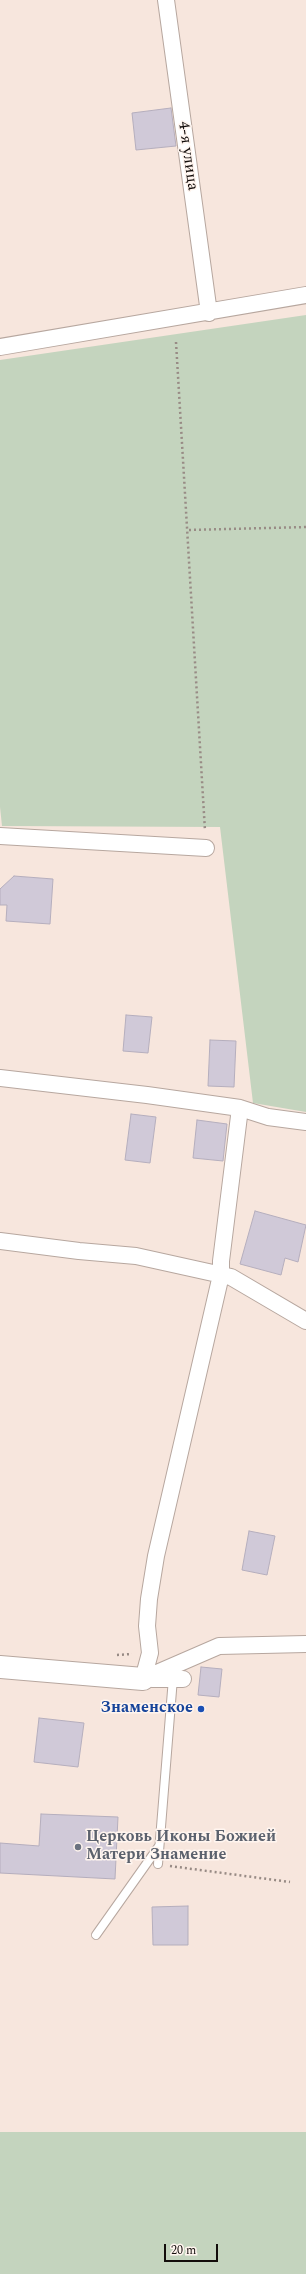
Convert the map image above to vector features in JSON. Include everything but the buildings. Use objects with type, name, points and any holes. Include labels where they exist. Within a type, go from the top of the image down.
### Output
[{"type":"street","name":"4-я улица","points":[[166,0],[209,313]]},
{"type":"street","points":[[0,347],[209,313],[306,295]]},
{"type":"street","points":[[0,836],[206,848]]},
{"type":"street","points":[[0,1078],[147,1094],[240,1108],[268,1117],[306,1122]]},
{"type":"street","points":[[143,1679],[150,1653],[148,1612],[156,1556],[221,1275],[221,1261],[240,1108]]},
{"type":"street","points":[[0,1241],[79,1251],[136,1256],[231,1277],[306,1321]]},
{"type":"street","points":[[143,1679],[219,1646],[306,1644]]},
{"type":"street","points":[[0,1667],[143,1679],[178,1678]]},
{"type":"lane","points":[[158,1864],[178,1678]]},
{"type":"lane","points":[[96,1935],[159,1846]]},
{"type":"path","points":[[176,342],[206,848]]},
{"type":"path","points":[[188,530],[306,527]]},
{"type":"path","points":[[158,1864],[290,1882]]},
{"type":"green space","points":[[306,315],[306,1112],[253,1103],[220,827],[2,826],[0,807],[0,360]]},
{"type":"green space","points":[[0,2132],[306,2132],[306,2274],[0,2274]]},
{"type":"place","name":"Знаменское","points":[[201,1709]]},
{"type":"place","name":"Церковь Иконы Божией Матери Знамение","points":[[78,1847]]}]
